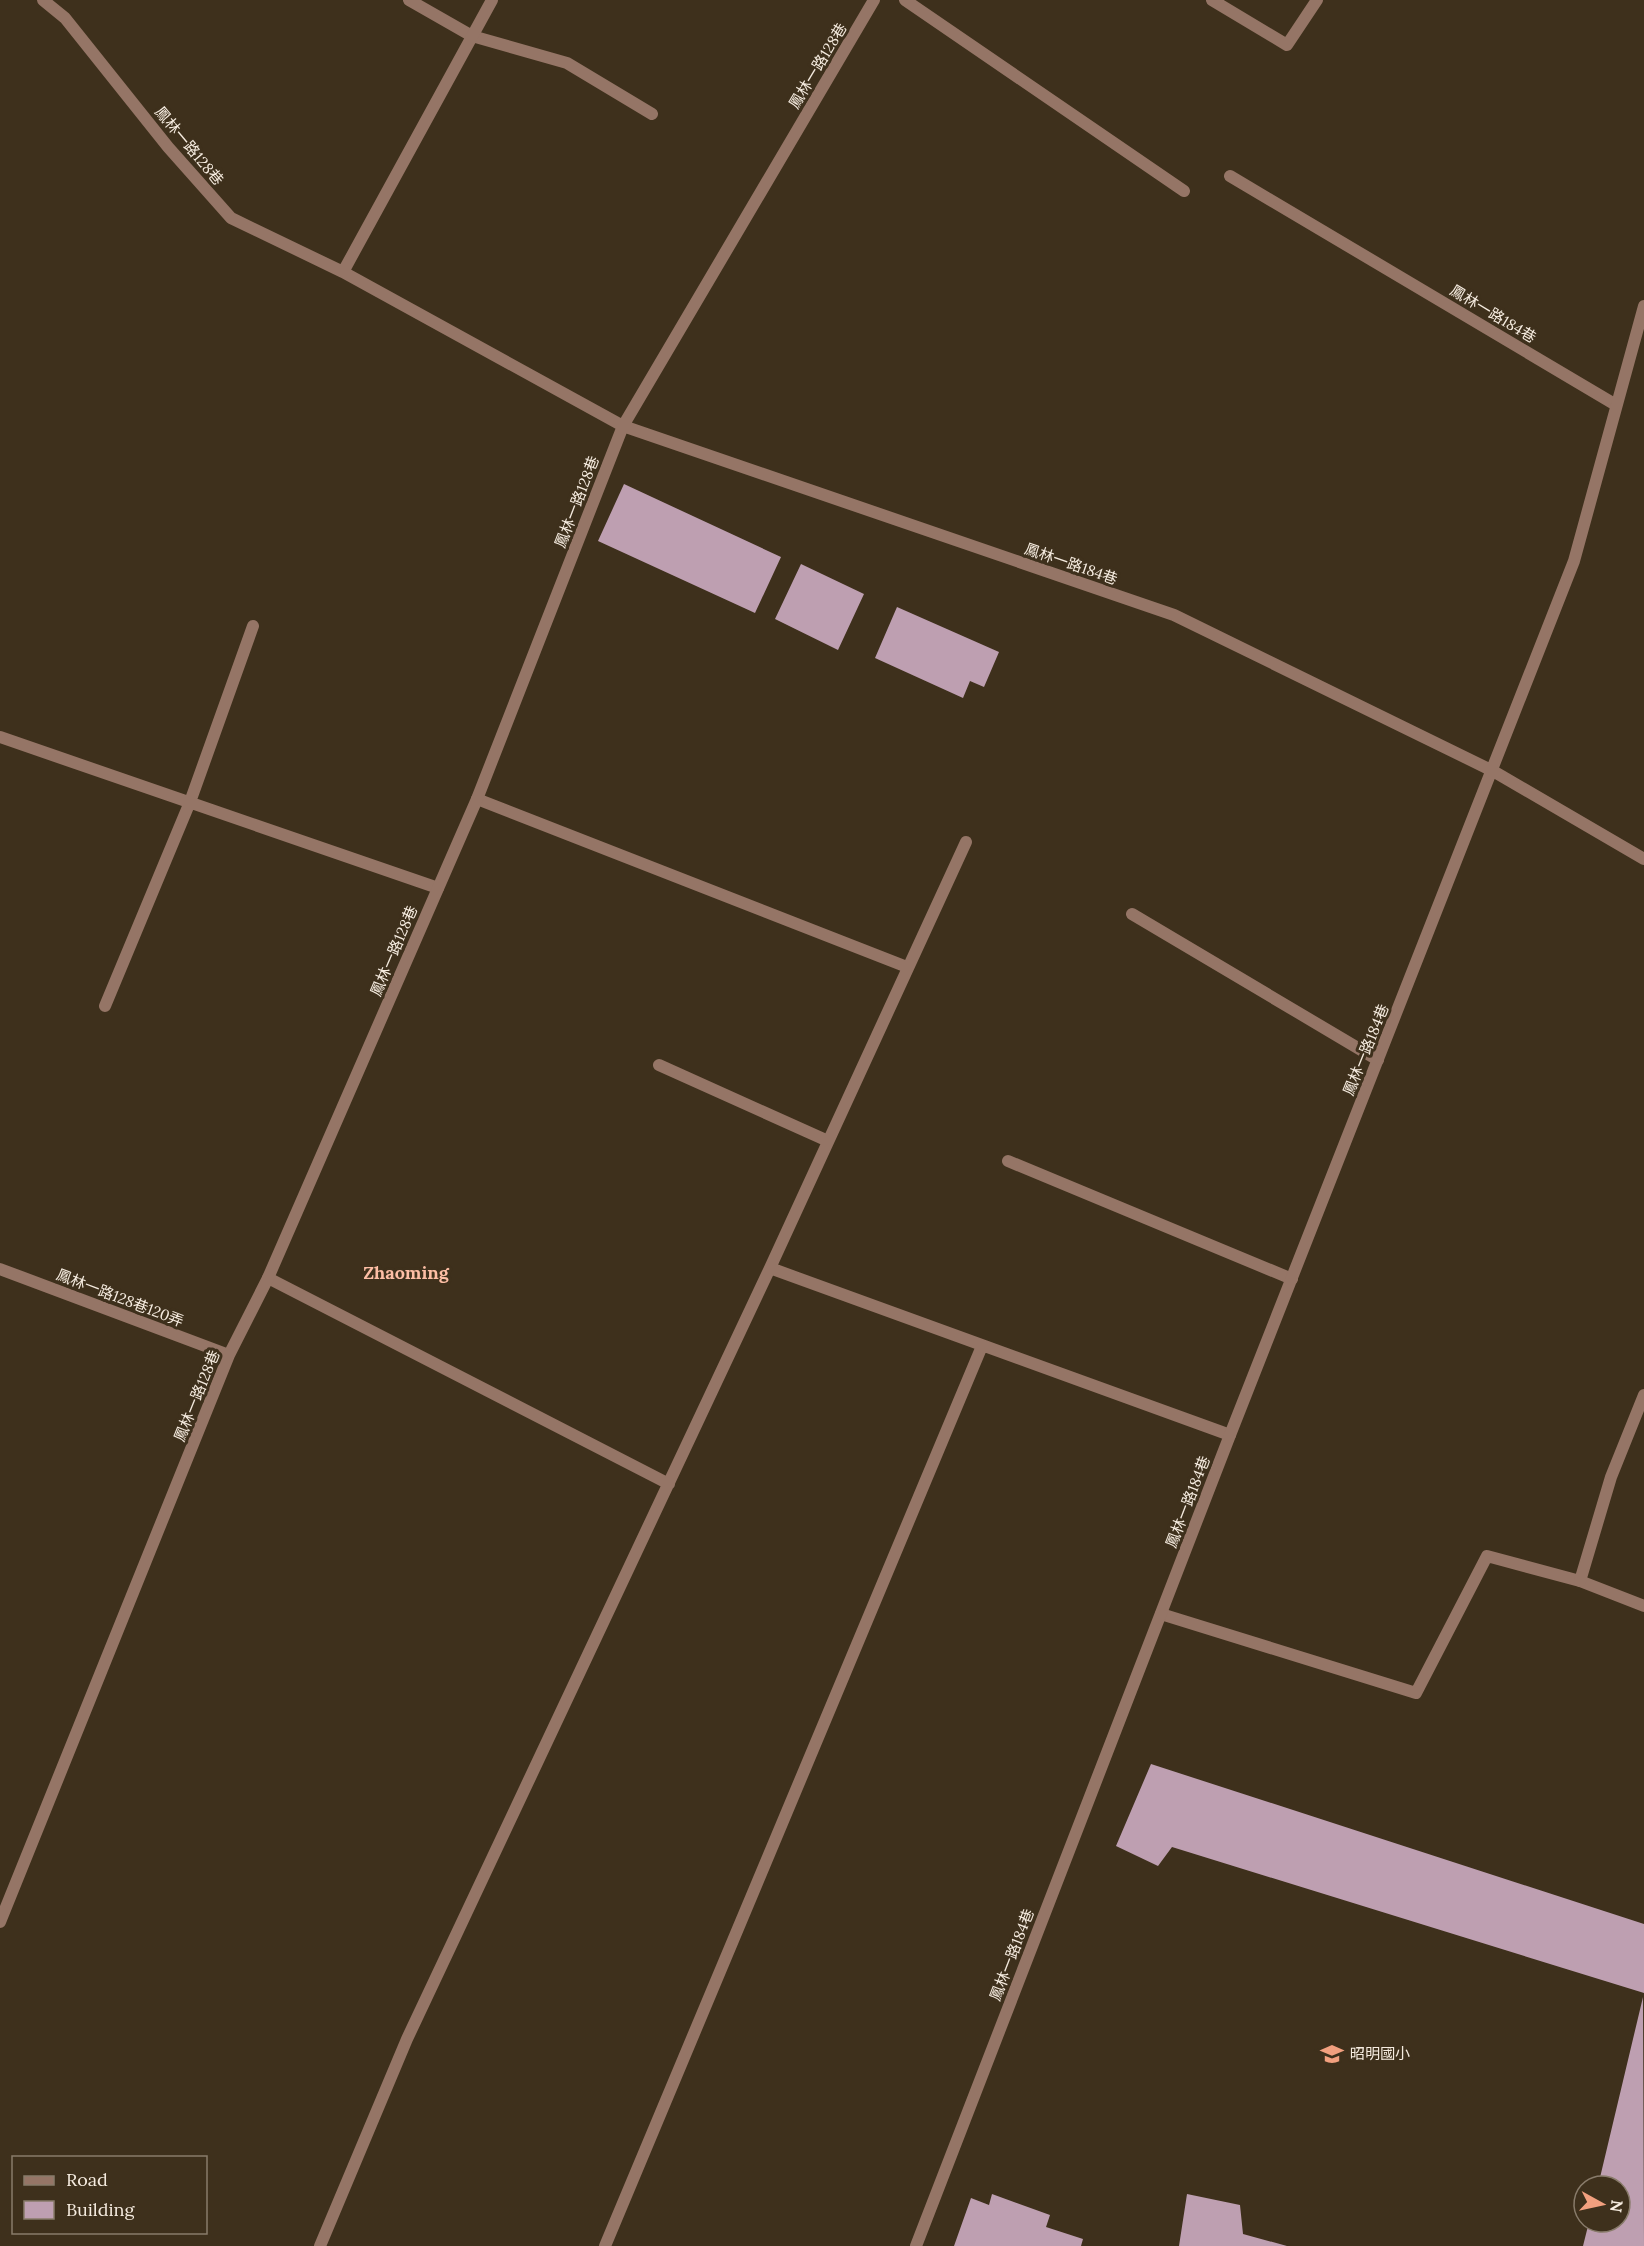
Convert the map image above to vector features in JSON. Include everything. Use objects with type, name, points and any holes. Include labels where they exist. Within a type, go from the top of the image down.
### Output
[{"type":"street","name":"鳳林一路128巷","points":[[43,0],[65,18],[168,147],[231,218],[342,272],[622,426]]},
{"type":"street","points":[[409,0],[472,36],[567,63],[652,114]]},
{"type":"street","points":[[342,272],[492,0]]},
{"type":"street","name":"鳳林一路128巷","points":[[0,1922],[229,1355],[268,1278],[477,799],[622,426],[874,0]]},
{"type":"street","points":[[905,0],[1184,191]]},
{"type":"street","points":[[1212,0],[1287,45],[1317,0]]},
{"type":"street","name":"鳳林一路184巷","points":[[1230,176],[1616,405]]},
{"type":"street","name":"鳳林一路184巷","points":[[916,2246],[1230,1435],[1574,561],[1644,306]]},
{"type":"street","name":"鳳林一路184巷","points":[[622,426],[1174,615],[1493,771],[1644,859]]},
{"type":"street","points":[[105,1006],[190,802],[253,626]]},
{"type":"street","points":[[0,737],[438,888]]},
{"type":"street","points":[[477,799],[907,967]]},
{"type":"street","points":[[320,2246],[407,2039],[770,1268],[966,842]]},
{"type":"street","points":[[1132,914],[1378,1059]]},
{"type":"street","points":[[659,1065],[828,1141]]},
{"type":"street","points":[[1008,1161],[1292,1279]]},
{"type":"street","points":[[770,1268],[1230,1435]]},
{"type":"street","name":"鳳林一路128巷120弄","points":[[0,1269],[229,1355]]},
{"type":"street","points":[[268,1278],[669,1484]]},
{"type":"street","points":[[605,2246],[982,1346]]},
{"type":"street","points":[[1580,1581],[1611,1477],[1644,1395]]},
{"type":"street","points":[[1161,1614],[1416,1693],[1487,1556],[1580,1581],[1644,1606]]},
{"type":"building","points":[[624,484],[781,557],[755,613],[598,541]]},
{"type":"building","points":[[801,564],[864,594],[838,650],[775,619]]},
{"type":"building","points":[[897,607],[999,652],[984,687],[970,681],[963,698],[875,658]]},
{"type":"building","points":[[1151,1764],[1644,1924],[1644,1993],[1172,1847],[1158,1866],[1116,1846]]},
{"type":"building","points":[[1643,1997],[1644,2246],[1583,2246],[1586,2234],[1632,2234],[1632,2174],[1601,2174]]},
{"type":"building","points":[[992,2194],[1050,2215],[1046,2227],[1083,2239],[1081,2246],[954,2246],[971,2198],[989,2205]]},
{"type":"building","points":[[1187,2194],[1240,2205],[1243,2234],[1287,2246],[1179,2246]]},
{"type":"place","name":"昭明國小","points":[[1332,2054]]},
{"type":"district","name":"Zhaoming","points":[[406,1273]]}]
